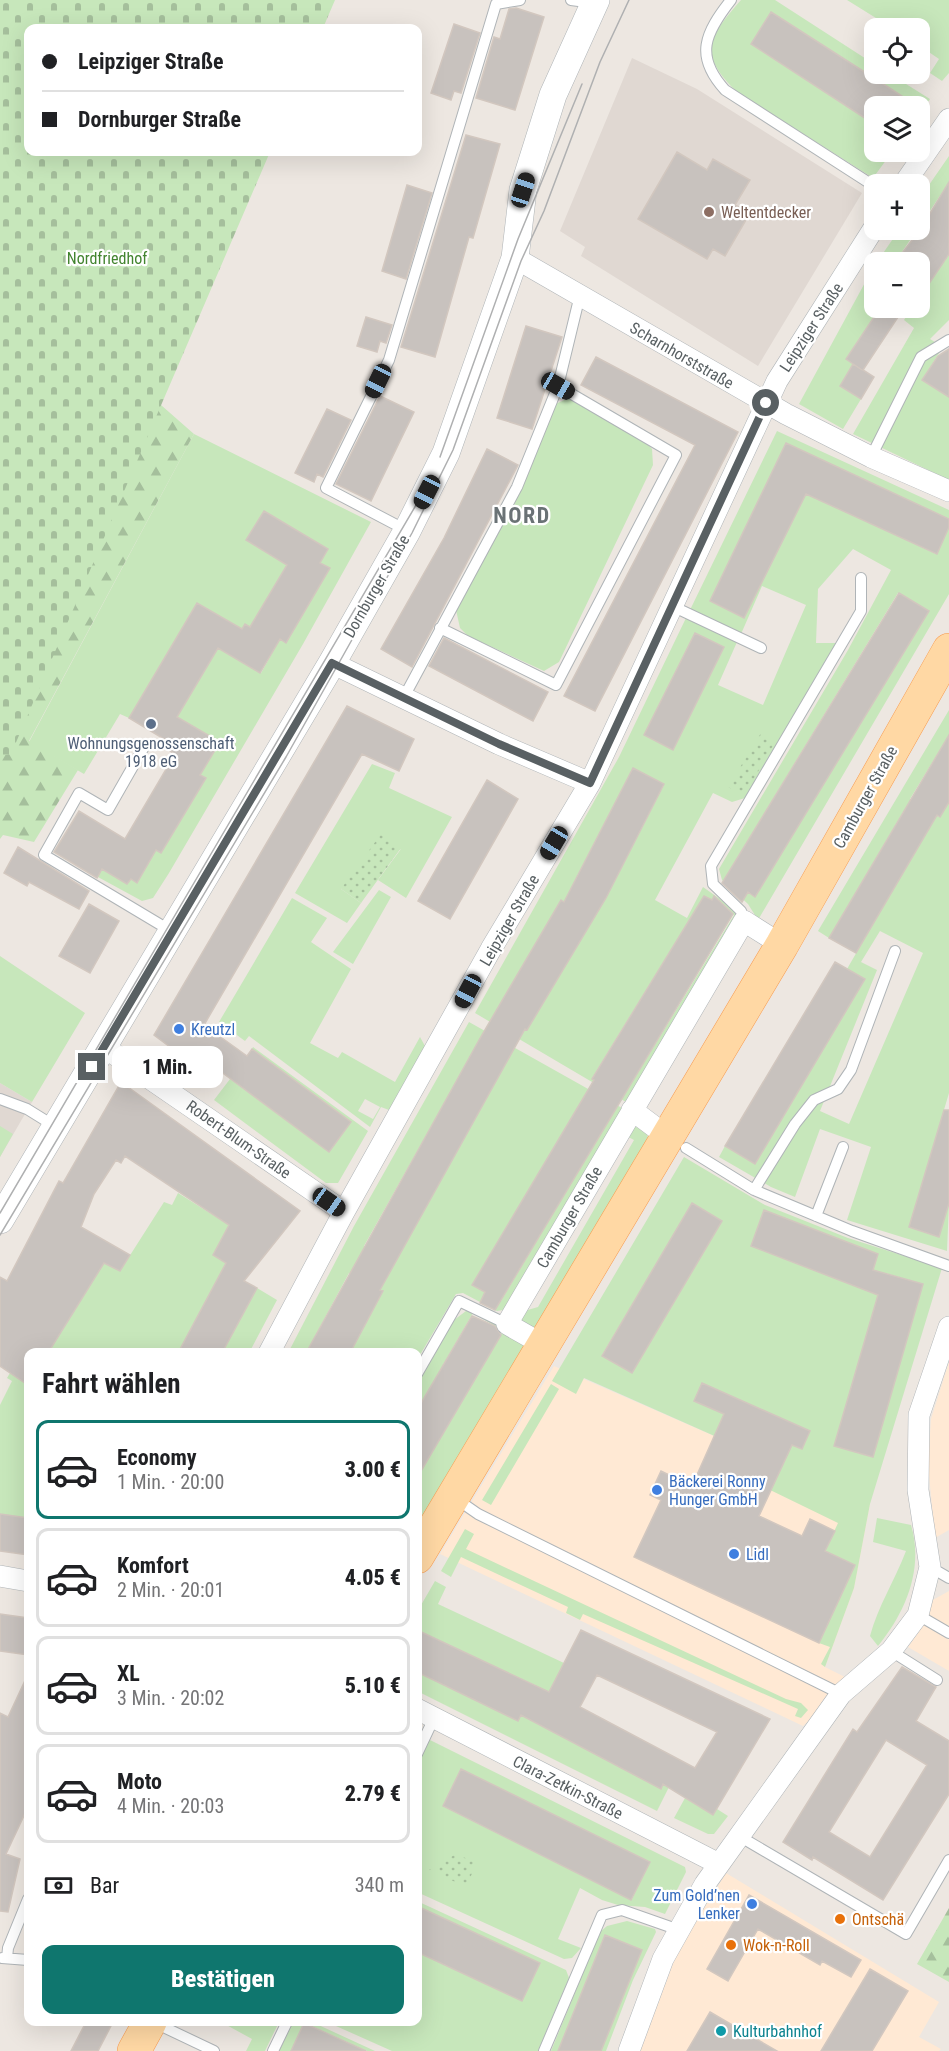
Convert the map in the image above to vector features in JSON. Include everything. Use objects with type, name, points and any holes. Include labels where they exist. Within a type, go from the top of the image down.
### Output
[{"type":"main road","name":"Camburger Straße","points":[[422,1548],[542,1344],[677,1142],[782,945],[949,650]]},
{"type":"main road","points":[[134,2051],[150,2026]]},
{"type":"street","name":"Dornburger Straße","points":[[0,1220],[332,663],[407,531],[446,453],[515,258],[523,190],[553,95],[587,1]]},
{"type":"street","points":[[912,174],[947,128]]},
{"type":"street","name":"Leipziger Straße","points":[[272,1348],[344,1212],[491,949],[590,783],[777,381],[866,240]]},
{"type":"street","name":"Scharnhorststraße","points":[[515,258],[766,403],[871,457],[949,491]]},
{"type":"street","points":[[332,663],[499,744],[590,783]]},
{"type":"street","points":[[744,921],[782,945]]},
{"type":"street","name":"Camburger Straße","points":[[507,1324],[744,921]]},
{"type":"street","name":"Robert-Blum-Straße","points":[[104,1047],[344,1212]]},
{"type":"street","points":[[632,1110],[677,1142]]},
{"type":"street","points":[[507,1324],[542,1344]]},
{"type":"street","points":[[630,2051],[663,1959],[718,1864],[841,1694],[891,1651],[918,1615],[930,1567],[918,1490],[919,1415],[949,1327]]},
{"type":"street","points":[[0,1576],[24,1580]]},
{"type":"street","name":"Clara-Zetkin-Straße","points":[[426,1714],[718,1864]]},
{"type":"lane","points":[[407,531],[326,488],[389,360],[496,4],[520,0]]},
{"type":"lane","points":[[731,0],[714,21],[707,39],[705,54],[710,74],[725,90],[864,180]]},
{"type":"lane","points":[[404,698],[517,487],[558,386],[580,295]]},
{"type":"lane","points":[[871,457],[921,357],[949,340]]},
{"type":"lane","points":[[440,628],[556,685],[676,455],[558,386]]},
{"type":"lane","points":[[744,921],[741,911],[713,884],[711,866],[861,611],[861,578]]},
{"type":"lane","points":[[672,606],[761,648]]},
{"type":"lane","points":[[144,747],[108,810],[79,793],[44,855],[171,931]]},
{"type":"lane","points":[[754,1190],[795,1124],[814,1100],[838,1089],[851,1070],[894,951]]},
{"type":"lane","points":[[0,1099],[27,1109],[56,1127]]},
{"type":"lane","points":[[677,1142],[754,1190],[949,1266]]},
{"type":"lane","points":[[816,1216],[843,1147]]},
{"type":"lane","points":[[422,1365],[459,1301],[507,1324]]},
{"type":"lane","points":[[452,1496],[478,1514],[841,1694]]},
{"type":"lane","points":[[930,1567],[949,1578]]},
{"type":"lane","points":[[918,1615],[949,1634]]},
{"type":"lane","points":[[891,1651],[938,1680]]},
{"type":"lane","points":[[422,1732],[426,1714]]},
{"type":"lane","points":[[739,1836],[906,1934],[949,1860]]},
{"type":"lane","points":[[24,1909],[4,1958],[24,1960]]},
{"type":"lane","points":[[544,2051],[602,1915],[622,1910],[679,1930]]},
{"type":"lane","points":[[161,2026],[214,2051]]},
{"type":"lane","points":[[273,2051],[285,2026]]},
{"type":"shaded area","name":"Weltentdecker","points":[[632,58],[697,89],[862,193],[758,366],[581,256],[585,247],[560,231]]},
{"type":"shaded area","points":[[0,1083],[32,1102],[0,1157]]},
{"type":"shaded area","points":[[949,1362],[949,1530],[935,1538],[928,1464],[931,1419]]},
{"type":"shaded area","points":[[554,1366],[870,1504],[854,1588],[825,1667],[851,1680],[803,1726],[440,1554]]},
{"type":"shaded area","points":[[949,1591],[949,1671],[908,1647],[918,1633],[931,1601]]},
{"type":"shaded area","points":[[726,1873],[939,2002],[919,2037],[941,2049],[939,2051],[640,2051],[677,1953]]},
{"type":"green space","name":"Nordfriedhof","points":[[0,0],[335,0],[325,24],[24,24],[24,156],[268,156],[11,754],[0,756]]},
{"type":"green space","points":[[741,0],[775,0],[864,58],[864,72],[771,12],[751,44],[864,117],[864,162],[885,162],[876,174],[867,174],[737,92],[716,67],[712,56],[712,46],[721,25]]},
{"type":"green space","points":[[847,0],[949,0],[949,73],[942,81],[930,73],[939,59],[930,53],[930,18],[876,18]]},
{"type":"green space","points":[[883,84],[906,84],[925,96],[901,96]]},
{"type":"green space","points":[[949,156],[949,182],[930,211],[930,184]]},
{"type":"green space","points":[[892,240],[910,240],[902,252],[884,252]]},
{"type":"green space","points":[[949,254],[949,320],[930,339],[943,347],[922,380],[949,397],[949,480],[853,434],[914,328],[904,320],[905,318],[930,318],[930,282]]},
{"type":"green space","points":[[864,284],[864,318],[873,318],[846,359],[853,364],[840,386],[861,399],[843,429],[799,404]]},
{"type":"green space","points":[[120,369],[194,434],[29,741],[78,770],[34,842],[3,835],[0,839],[0,643]]},
{"type":"green space","points":[[569,398],[645,441],[652,449],[653,465],[559,662],[544,671],[468,636],[460,628],[456,610],[553,405]]},
{"type":"green space","points":[[777,431],[949,510],[949,519],[771,477],[936,554],[949,527],[949,594],[758,920],[748,904],[722,880],[719,869],[848,650],[891,570],[853,549],[818,589],[816,643],[836,643],[745,798],[732,802],[713,793],[655,900],[687,918],[703,887],[734,909],[736,914],[626,1102],[475,1013],[619,757],[686,618],[737,642],[718,685],[763,705],[806,605],[762,586],[741,634],[690,610]],"holes":[[[759,503],[793,519],[744,618],[710,601]],[[898,593],[928,611],[755,897],[725,878]],[[695,633],[724,647],[673,750],[644,735]],[[633,768],[664,785],[606,898],[574,882]],[[704,896],[734,915],[623,1097],[592,1078]],[[561,900],[592,917],[527,1030],[497,1012]]]},
{"type":"green space","points":[[194,434],[371,522],[303,644],[169,873],[153,898],[142,901],[63,858],[68,849],[127,884],[131,879],[137,882],[156,850],[161,853],[206,778],[200,775],[219,742],[175,720],[219,644],[261,673],[280,639],[285,642],[329,568],[320,563],[328,549],[264,511],[247,540],[287,565],[264,630],[242,629],[197,603],[129,718],[120,714],[84,774],[29,742]]},
{"type":"green space","points":[[949,710],[949,735],[910,799],[939,817],[949,802],[949,1093],[909,1227],[939,1237],[949,1203],[947,1251],[847,1220],[871,1147],[820,1129],[795,1197],[771,1187],[719,1157],[725,1146],[755,1164],[864,980],[847,969],[929,827],[903,812],[829,938],[818,931]],"holes":[[[880,931],[923,953],[849,1124],[820,1111],[877,970],[861,962]]]},
{"type":"green space","points":[[761,733],[775,742],[744,796],[728,787]]},
{"type":"green space","points":[[372,764],[395,773],[389,788],[452,817],[406,898],[378,880],[401,849],[341,889],[361,903],[347,923],[295,893]]},
{"type":"green space","points":[[381,834],[401,848],[361,903],[341,889]]},
{"type":"green space","points":[[379,890],[391,897],[353,964],[333,952]]},
{"type":"green space","points":[[292,898],[327,918],[311,942],[351,969],[310,1043],[338,1058],[342,1052],[395,1082],[420,1037],[425,1046],[389,1110],[381,1107],[370,1127],[249,1036],[245,1041],[219,1022]],"holes":[[[365,1099],[380,1107],[373,1119],[358,1111]]]},
{"type":"green space","points":[[0,956],[85,1013],[32,1102],[0,1083]]},
{"type":"green space","points":[[469,1022],[622,1108],[503,1310],[497,1311],[463,1293],[456,1294],[422,1352],[422,1348],[353,1348],[382,1291],[349,1273],[309,1348],[291,1348],[354,1226]],"holes":[[[479,1041],[509,1057],[394,1263],[364,1246]],[[577,1109],[605,1126],[501,1301],[472,1285]]]},
{"type":"green space","points":[[253,1047],[368,1131],[338,1183],[326,1183],[214,1100],[230,1079],[328,1151],[350,1122],[252,1049]]},
{"type":"green space","points":[[632,1125],[646,1132],[649,1140],[540,1326],[533,1328],[521,1324],[517,1313],[538,1307],[634,1140],[621,1133]]},
{"type":"green space","points":[[0,1126],[13,1134],[0,1157]]},
{"type":"green space","points":[[684,1157],[765,1205],[848,1238],[942,1268],[870,1504],[854,1588],[825,1667],[821,1664],[830,1647],[819,1643],[855,1565],[825,1551],[838,1523],[764,1487],[772,1486],[782,1466],[584,1378],[576,1394],[552,1381]],"holes":[[[692,1204],[722,1221],[632,1373],[602,1355]],[[764,1211],[878,1254],[865,1289],[751,1246]],[[885,1273],[923,1284],[872,1457],[834,1446]],[[695,1401],[810,1431],[801,1449]]]},
{"type":"green space","points":[[178,1193],[229,1225],[226,1263],[181,1348],[51,1348],[103,1262],[120,1271],[164,1202],[172,1205]]},
{"type":"green space","points":[[257,1288],[277,1300],[252,1348],[225,1348]]},
{"type":"green space","points":[[466,1311],[474,1311],[527,1343],[422,1526],[422,1469],[503,1331],[473,1313],[422,1401],[422,1374],[454,1320]]},
{"type":"green space","points":[[10,1373],[24,1382],[24,1517],[0,1514],[0,1405],[12,1381],[7,1378]]},
{"type":"green space","points":[[551,1384],[559,1389],[491,1505],[482,1500]]},
{"type":"green space","points":[[877,1518],[911,1525],[915,1557],[914,1573],[904,1604],[897,1619],[878,1646],[870,1636],[877,1614],[906,1551],[873,1542]]},
{"type":"green space","points":[[465,1529],[474,1534],[466,1549],[786,1699],[801,1703],[808,1710],[801,1718],[795,1716],[798,1709],[583,1614],[580,1620],[566,1613],[568,1607],[461,1557],[451,1577],[441,1571]]},
{"type":"green space","points":[[435,1581],[446,1587],[438,1604],[564,1663],[534,1722],[660,1788],[663,1784],[669,1787],[657,1811],[422,1694],[422,1674],[518,1721],[535,1685],[422,1635],[422,1603]]},
{"type":"green space","points":[[428,1739],[685,1867],[686,1872],[665,1914],[645,1907],[618,1905],[602,1900],[580,1888],[558,1939],[581,1948],[572,1958],[564,1959],[422,1894],[422,1752]],"holes":[[[461,1769],[649,1862],[632,1899],[443,1806]]]},
{"type":"green space","points":[[685,1798],[713,1815],[717,1809],[728,1816],[714,1834],[708,1834],[674,1818]]},
{"type":"green space","points":[[456,1854],[477,1863],[468,1882],[462,1885],[429,1870]]},
{"type":"green space","points":[[422,1903],[566,1970],[569,1978],[538,2051],[392,2051],[336,2026],[422,2026],[422,1954],[522,2001],[539,1963],[422,1908]]},
{"type":"green space","points":[[949,1908],[949,1982],[917,1964]]},
{"type":"green space","points":[[627,1921],[655,1929],[656,1932],[633,1980],[606,2051],[601,2051],[605,1935],[558,2051],[551,2051],[600,1932],[607,1926]]},
{"type":"green space","points":[[228,2026],[277,2026],[265,2051],[246,2051],[252,2039]]},
{"type":"green space","points":[[291,2026],[304,2026],[291,2051],[279,2051]]},
{"type":"green space","points":[[312,2026],[321,2026],[375,2051],[367,2051]]},
{"type":"building","points":[[516,8],[544,17],[515,110],[476,98],[494,37],[500,39],[509,9]]},
{"type":"building","points":[[771,12],[864,72],[864,84],[883,84],[901,96],[864,96],[864,117],[751,44]]},
{"type":"building","points":[[454,24],[480,33],[461,93],[454,91],[451,100],[431,93]]},
{"type":"building","points":[[466,135],[500,144],[473,238],[469,237],[435,357],[401,347]]},
{"type":"building","points":[[677,152],[707,170],[713,159],[750,180],[735,205],[750,213],[725,256],[713,249],[707,259],[638,219]]},
{"type":"building","points":[[949,182],[949,254],[930,282],[930,252],[903,252],[912,240],[930,240],[930,213]]},
{"type":"building","points":[[407,185],[432,193],[406,279],[382,271]]},
{"type":"building","points":[[366,317],[392,325],[386,343],[380,341],[377,352],[357,346]]},
{"type":"building","points":[[873,318],[897,318],[863,370],[874,377],[861,399],[840,386],[853,364],[862,370],[846,359]]},
{"type":"building","points":[[526,326],[562,337],[532,429],[497,418]]},
{"type":"building","points":[[949,349],[949,397],[922,380],[938,356]]},
{"type":"building","points":[[596,357],[738,432],[595,711],[564,696],[695,445],[581,385]]},
{"type":"building","points":[[380,396],[414,412],[371,501],[336,484]]},
{"type":"building","points":[[327,409],[351,420],[323,477],[317,474],[314,482],[295,473]]},
{"type":"building","points":[[786,443],[949,519],[949,527],[937,554],[806,494],[744,618],[710,601]]},
{"type":"building","points":[[487,449],[518,465],[412,667],[381,649],[444,538]]},
{"type":"building","points":[[264,511],[328,549],[320,563],[330,568],[286,643],[280,639],[260,673],[218,648],[177,717],[220,742],[200,775],[206,778],[161,853],[156,850],[137,883],[131,879],[127,884],[102,869],[97,878],[54,852],[79,811],[125,839],[175,754],[170,751],[174,745],[129,718],[197,603],[242,629],[245,624],[250,627],[287,565],[246,540]]},
{"type":"building","points":[[899,593],[929,611],[755,897],[748,892],[742,902],[722,883]]},
{"type":"building","points":[[695,633],[724,647],[673,750],[644,735]]},
{"type":"building","points":[[444,638],[548,692],[533,721],[429,666]]},
{"type":"building","points":[[347,706],[414,739],[399,771],[362,754],[204,1025],[247,1056],[252,1049],[351,1122],[329,1152],[220,1071],[213,1079],[154,1035]]},
{"type":"building","points":[[949,735],[949,802],[940,817],[937,815],[856,953],[829,938]]},
{"type":"building","points":[[633,768],[664,784],[606,898],[527,1030],[525,1029],[380,1290],[383,1291],[353,1348],[309,1348],[479,1040],[561,900],[564,902]]},
{"type":"building","points":[[487,780],[518,799],[450,919],[418,901]]},
{"type":"building","points":[[18,847],[89,891],[79,909],[29,882],[27,886],[4,873]]},
{"type":"building","points":[[704,896],[712,900],[714,896],[733,914],[495,1310],[480,1303],[485,1292],[472,1285],[594,1080],[592,1079]]},
{"type":"building","points":[[89,904],[119,921],[90,973],[59,956]]},
{"type":"building","points":[[835,962],[865,979],[755,1164],[725,1146]]},
{"type":"building","points":[[121,1082],[300,1211],[244,1281],[257,1288],[225,1348],[181,1348],[226,1263],[213,1255],[229,1225],[125,1156],[121,1163],[116,1160],[94,1194],[81,1227],[130,1255],[120,1271],[104,1263],[51,1348],[24,1348],[24,1382],[0,1366],[0,1277],[7,1281],[59,1181],[63,1183]]},
{"type":"building","points":[[944,1110],[949,1110],[949,1203],[939,1237],[909,1227]]},
{"type":"building","points":[[692,1203],[722,1221],[632,1373],[602,1356]]},
{"type":"building","points":[[764,1210],[878,1254],[873,1270],[923,1284],[873,1457],[834,1446],[878,1295],[751,1246]]},
{"type":"building","points":[[472,1316],[495,1326],[501,1335],[422,1469],[422,1401]]},
{"type":"building","name":"Lidl","points":[[702,1383],[810,1431],[802,1449],[792,1445],[759,1516],[802,1536],[810,1519],[835,1531],[825,1551],[855,1565],[819,1643],[634,1557],[661,1500],[650,1495],[661,1471],[692,1486],[724,1414],[694,1401]]},
{"type":"building","points":[[0,1514],[24,1517],[24,1554],[0,1551]]},
{"type":"building","points":[[0,1614],[24,1617],[24,1654],[0,1651]]},
{"type":"building","points":[[581,1630],[770,1719],[713,1815],[663,1784],[661,1789],[521,1715],[518,1721],[422,1674],[422,1632],[549,1692]],"holes":[[[597,1675],[717,1732],[695,1768],[580,1707]]]},
{"type":"building","points":[[902,1667],[936,1687],[916,1721],[949,1741],[949,1794],[883,1900],[813,1857],[812,1860],[783,1842],[853,1729],[857,1732]],"holes":[[[886,1740],[927,1765],[870,1857],[829,1832]]]},
{"type":"building","points":[[24,1683],[24,1816],[6,1854],[20,1859],[8,1912],[0,1911],[0,1713],[8,1717]]},
{"type":"building","points":[[461,1769],[650,1862],[631,1900],[443,1806]]},
{"type":"building","points":[[749,1895],[861,1960],[851,1977],[822,1961],[820,1965],[758,1929],[728,1981],[707,1969]]},
{"type":"building","points":[[422,1908],[540,1963],[522,2001],[422,1954]]},
{"type":"building","points":[[605,1935],[642,1950],[601,2051],[558,2051]]},
{"type":"building","points":[[870,1969],[908,1991],[872,2051],[821,2051]]},
{"type":"building","name":"Kulturbahnhof","points":[[710,2012],[777,2051],[687,2051]]},
{"type":"building","points":[[84,2026],[111,2026],[98,2051],[71,2051]]},
{"type":"building","points":[[303,2026],[311,2026],[366,2051],[291,2051]]},
{"type":"tram line","points":[[0,1235],[286,757],[412,533],[453,450],[521,261],[544,211],[600,62],[629,0]]},
{"type":"tram line","points":[[440,457],[518,239],[582,84]]},
{"type":"tram line","points":[[0,1213],[419,500]]},
{"type":"place","name":"Weltentdecker","points":[[709,212]]},
{"type":"place","name":"Wohnungsgenossenschaft 1918 eG","points":[[151,724]]},
{"type":"place","name":"Kreutzl","points":[[179,1029]]},
{"type":"place","name":"Bäckerei Ronny Hunger GmbH","points":[[657,1490]]},
{"type":"place","name":"Lidl","points":[[734,1554]]},
{"type":"place","name":"Zum Gold’nen Lenker","points":[[752,1904]]},
{"type":"place","name":"Ontschä","points":[[840,1919]]},
{"type":"place","name":"Wok-n-Roll","points":[[731,1945]]},
{"type":"place","name":"Kulturbahnhof","points":[[721,2031]]},
{"type":"district","name":"NORD","points":[[522,515]]},
{"type":"route","points":[[92,1067],[332,663],[499,744],[590,783],[766,403]]}]
